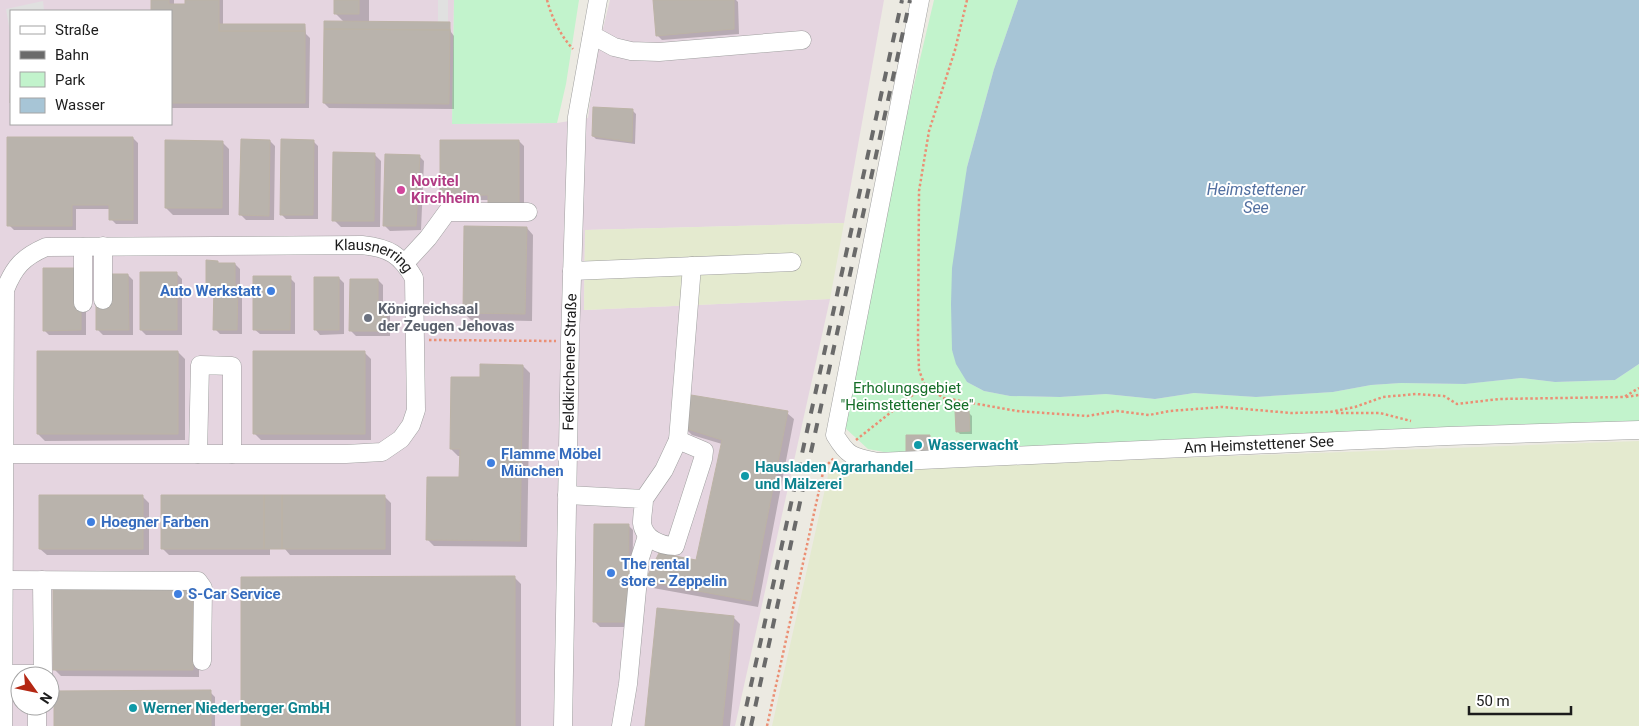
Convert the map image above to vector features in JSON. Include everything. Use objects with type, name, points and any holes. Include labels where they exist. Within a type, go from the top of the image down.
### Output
[{"type":"street","name":"Feldkirchener Straße","points":[[563,726],[570,341],[577,117],[598,0]]},
{"type":"street","points":[[844,450],[835,435],[920,0]]},
{"type":"street","points":[[592,35],[614,47],[631,52],[659,52],[802,40]]},
{"type":"street","points":[[405,263],[428,238],[447,212],[528,212]]},
{"type":"street","name":"Klausnerring","points":[[3,726],[4,290],[12,273],[22,260],[33,252],[46,247],[362,245],[381,247],[395,254],[405,263],[414,278],[416,410],[411,425],[402,439],[382,452],[5,454]]},
{"type":"street","points":[[83,246],[83,303]]},
{"type":"street","points":[[103,246],[104,300]]},
{"type":"street","points":[[572,272],[792,262]]},
{"type":"street","points":[[678,440],[704,451],[704,459],[675,546],[666,546],[655,542],[647,536],[642,524],[644,499],[664,470],[678,440],[692,266]]},
{"type":"street","points":[[198,454],[200,365],[232,366],[232,454]]},
{"type":"street","name":"Am Heimstettener See","points":[[844,450],[857,458],[878,462],[1448,436],[1639,430]]},
{"type":"street","points":[[567,495],[644,499]]},
{"type":"street","points":[[621,726],[628,684],[640,558],[647,536]]},
{"type":"street","points":[[4,580],[198,581],[203,588],[202,661]]},
{"type":"street","points":[[3,674],[43,674],[42,580]]},
{"type":"path","points":[[547,0],[551,14],[560,32],[576,52]]},
{"type":"path","points":[[967,0],[955,50],[930,132],[919,191],[918,340],[919,370],[925,386],[944,398],[1016,411],[1087,416],[1117,411],[1149,415],[1170,411],[1222,407],[1291,413],[1380,413],[1412,422]]},
{"type":"path","points":[[415,340],[570,341]]},
{"type":"path","points":[[767,726],[824,468],[925,386]]},
{"type":"path","points":[[1624,397],[1639,388]]},
{"type":"path","points":[[1330,412],[1355,407],[1383,397],[1416,394],[1444,396],[1457,404],[1499,400],[1639,395]]},
{"type":"shaded area","points":[[0,0],[454,0],[452,124],[557,123],[588,118],[595,61],[610,0],[884,0],[844,223],[585,230],[584,310],[830,299],[735,726],[0,726]]},
{"type":"shaded area","points":[[438,0],[448,0],[448,22],[438,22]]},
{"type":"shaded area","points":[[43,1],[44,10],[10,10],[10,32],[6,9]]},
{"type":"green space","points":[[454,0],[579,0],[566,84],[557,123],[452,124]]},
{"type":"green space","name":"Erholungsgebiet \"Heimstettener See\"","points":[[934,0],[1018,0],[994,69],[967,167],[952,328],[952,350],[967,382],[984,391],[1010,396],[1060,397],[1106,394],[1155,399],[1194,393],[1256,397],[1333,392],[1371,385],[1401,383],[1464,384],[1521,378],[1555,382],[1615,380],[1639,364],[1639,426],[905,456],[868,449],[843,426],[861,308]]},
{"type":"green space","points":[[844,223],[830,299],[584,310],[585,230]]},
{"type":"green space","points":[[1639,441],[1639,726],[772,726],[829,471]]},
{"type":"water","name":"Heimstettener See","points":[[1018,0],[1639,0],[1639,364],[1615,380],[1555,382],[1521,378],[1465,384],[1401,383],[1371,385],[1333,392],[1256,397],[1194,393],[1155,399],[1106,394],[1060,397],[1010,396],[984,391],[967,382],[956,364],[952,350],[952,268],[967,167],[994,69]]},
{"type":"building","points":[[151,0],[169,0],[169,4],[185,4],[185,0],[219,0],[219,31],[305,31],[305,103],[172,103],[172,10],[151,10]]},
{"type":"building","points":[[334,0],[359,0],[359,14],[334,14]]},
{"type":"building","points":[[653,0],[734,0],[734,29],[656,36]]},
{"type":"building","points":[[324,21],[450,22],[450,30],[324,29]]},
{"type":"building","points":[[219,24],[305,24],[305,31],[219,31]]},
{"type":"building","points":[[324,29],[450,30],[449,104],[323,103]]},
{"type":"building","points":[[593,107],[633,109],[632,142],[592,136]]},
{"type":"building","points":[[7,137],[133,137],[133,220],[109,220],[109,205],[72,205],[72,226],[7,226]]},
{"type":"building","points":[[241,139],[270,140],[269,216],[239,215]]},
{"type":"building","points":[[281,139],[314,140],[313,215],[280,215]]},
{"type":"building","points":[[165,140],[223,141],[222,208],[165,208]]},
{"type":"building","points":[[440,140],[519,140],[519,207],[488,207],[488,195],[440,196]]},
{"type":"building","points":[[333,152],[375,153],[374,221],[332,221]]},
{"type":"building","points":[[385,154],[420,155],[416,226],[383,226]]},
{"type":"building","points":[[464,226],[527,227],[525,314],[463,313]]},
{"type":"building","points":[[206,260],[218,261],[218,263],[235,263],[235,285],[238,285],[237,330],[213,330],[214,286],[206,286]]},
{"type":"building","points":[[43,268],[81,268],[81,330],[43,331]]},
{"type":"building","points":[[140,272],[177,272],[177,330],[140,330]]},
{"type":"building","points":[[110,274],[128,274],[129,330],[96,330],[96,305]]},
{"type":"building","points":[[253,276],[291,276],[290,330],[253,330]]},
{"type":"building","points":[[314,277],[339,277],[339,330],[314,330]]},
{"type":"building","name":"Königreichsaal der Zeugen Jehovas","points":[[350,279],[378,279],[378,304],[386,304],[386,331],[349,331]]},
{"type":"building","points":[[37,351],[178,351],[178,434],[37,434]]},
{"type":"building","points":[[253,351],[365,351],[365,434],[253,434]]},
{"type":"building","name":"Flamme Möbel München","points":[[480,364],[523,365],[520,541],[426,540],[427,477],[459,477],[460,449],[450,449],[451,377],[480,377]]},
{"type":"building","name":"Hausladen Agrarhandel und Mälzerei","points":[[691,395],[788,411],[751,601],[645,581],[659,553],[696,560],[722,440],[684,428]]},
{"type":"building","points":[[955,411],[969,411],[970,431],[956,432]]},
{"type":"building","name":"Wasserwacht","points":[[906,435],[930,435],[930,454],[906,455]]},
{"type":"building","name":"Hoegner Farben","points":[[39,495],[143,495],[143,549],[39,549]]},
{"type":"building","points":[[161,495],[264,495],[264,549],[161,549]]},
{"type":"building","points":[[264,495],[282,495],[282,549],[264,549]]},
{"type":"building","points":[[282,495],[385,495],[385,549],[282,549]]},
{"type":"building","name":"The rental store - Zeppelin","points":[[594,524],[629,524],[628,622],[593,622]]},
{"type":"building","points":[[515,576],[515,726],[241,726],[241,577]]},
{"type":"building","points":[[53,586],[193,587],[193,670],[60,670],[60,666],[53,666]]},
{"type":"building","points":[[657,608],[734,616],[722,726],[645,726]]},
{"type":"building","name":"Werner Niederberger GmbH","points":[[211,690],[211,726],[54,726],[54,716],[60,716],[60,691]]},
{"type":"railway","points":[[742,726],[902,0]]},
{"type":"railway","points":[[751,726],[910,0]]},
{"type":"place","name":"Novitel Kirchheim","points":[[401,190]]},
{"type":"place","name":"Auto Werkstatt","points":[[271,291]]},
{"type":"place","name":"Königreichsaal der Zeugen Jehovas","points":[[368,318]]},
{"type":"place","name":"Wasserwacht","points":[[918,445]]},
{"type":"place","name":"Flamme Möbel München","points":[[491,463]]},
{"type":"place","name":"Hausladen Agrarhandel und Mälzerei","points":[[745,476]]},
{"type":"place","name":"Hoegner Farben","points":[[91,522]]},
{"type":"place","name":"The rental store - Zeppelin","points":[[611,573]]},
{"type":"place","name":"S-Car Service","points":[[178,594]]},
{"type":"place","name":"Werner Niederberger GmbH","points":[[133,708]]}]
